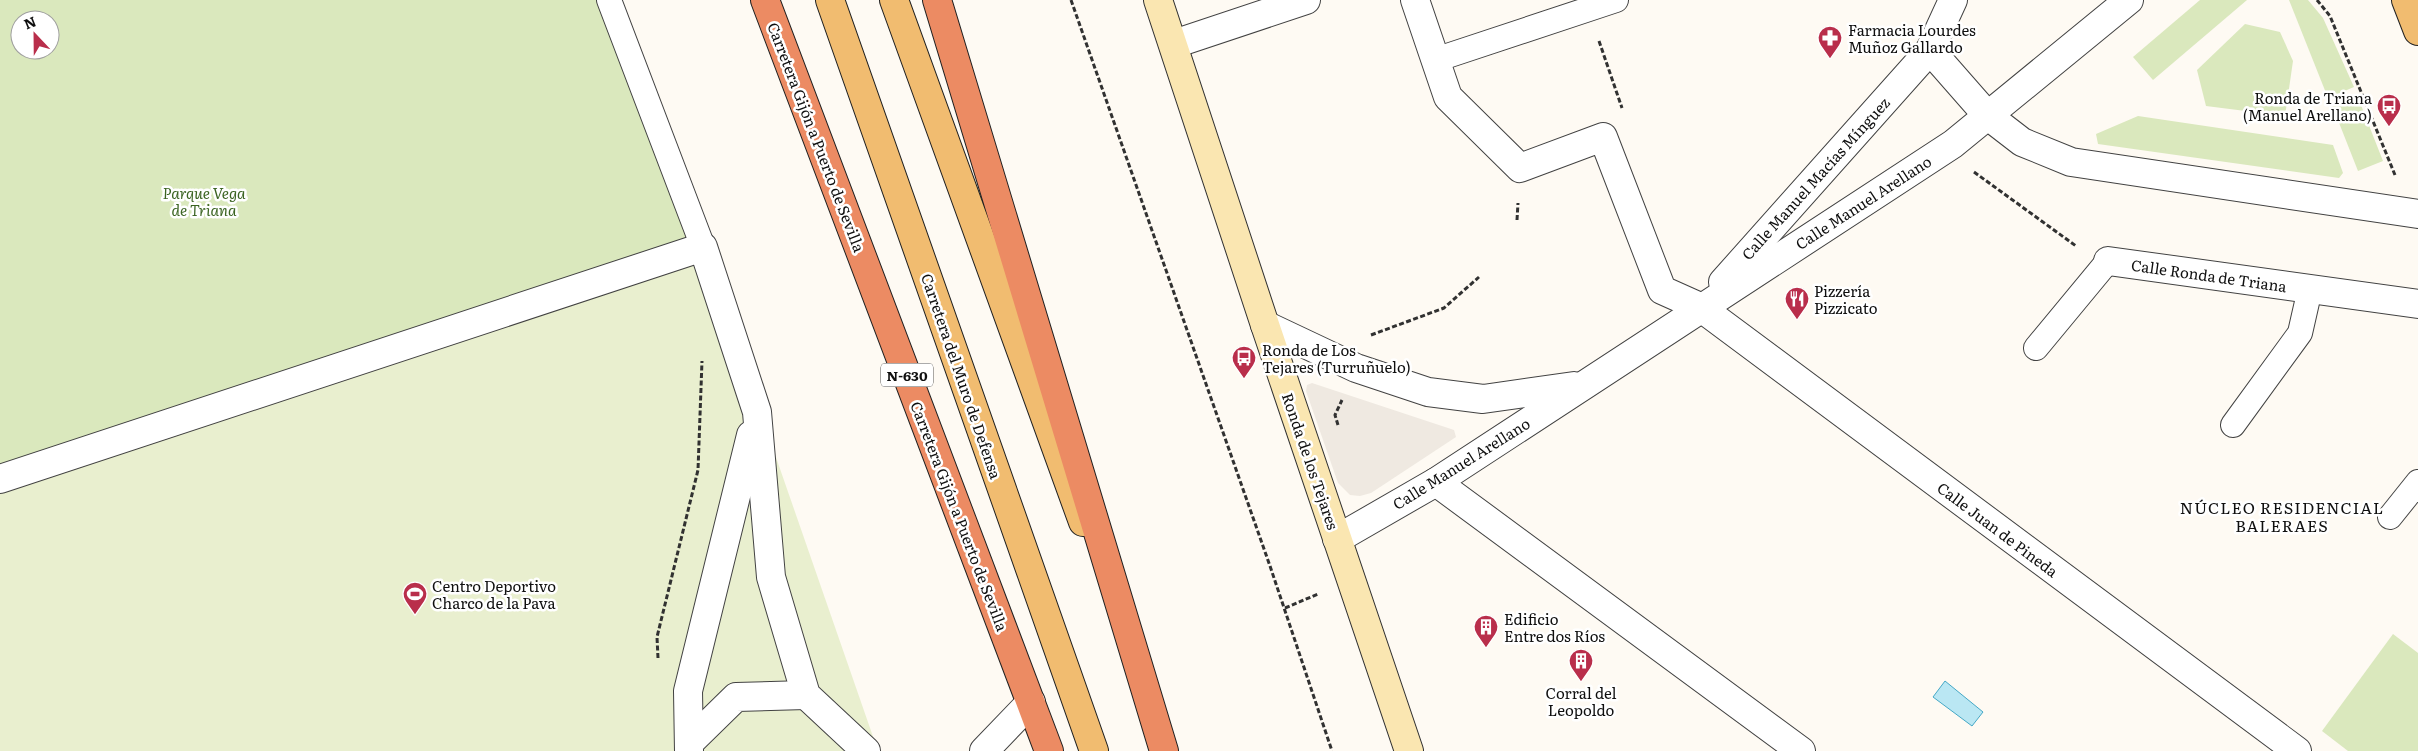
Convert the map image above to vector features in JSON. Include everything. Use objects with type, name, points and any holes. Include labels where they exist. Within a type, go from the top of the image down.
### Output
[{"type":"highway","name":"Carretera Gijón a Puerto de Sevilla","points":[[765,0],[1049,751]]},
{"type":"highway","points":[[937,0],[1160,738]]},
{"type":"main road","name":"Carretera del Muro de Defensa","points":[[830,0],[1094,751]]},
{"type":"main road","points":[[894,0],[1160,738]]},
{"type":"main road","points":[[2406,0],[2418,31]]},
{"type":"street","name":"Ronda de los Tejares","points":[[1158,0],[1408,751]]},
{"type":"street","points":[[1174,44],[1306,0]]},
{"type":"street","points":[[1415,0],[1448,97],[1520,168],[1604,138]]},
{"type":"street","name":"Calle Manuel Macías Mínguez","points":[[1700,307],[1930,50],[1953,0]]},
{"type":"street","name":"Calle Manuel Arellano","points":[[1337,538],[1436,482],[1700,307],[1943,150],[2129,0]]},
{"type":"street","points":[[1930,50],[1987,116],[2022,142],[2071,162],[2418,214]]},
{"type":"street","name":"Calle Juan de Pineda","points":[[1604,138],[1662,290],[1700,307],[2296,751]]},
{"type":"street","points":[[0,478],[703,247],[757,412],[771,577],[806,694],[866,751]]},
{"type":"street","name":"Calle Ronda de Triana","points":[[2108,260],[2418,304]]},
{"type":"street","name":"Calle Manuel Arellano","points":[[1265,325],[1356,368],[1428,392],[1483,399],[1583,385]]},
{"type":"street","points":[[689,747],[688,691],[757,412]]},
{"type":"street","points":[[1436,482],[1801,751]]},
{"type":"street","points":[[689,747],[736,697],[806,694]]},
{"type":"street","points":[[984,751],[1031,702]]},
{"type":"lane","points":[[609,0],[703,247]]},
{"type":"lane","points":[[1435,60],[1616,0]]},
{"type":"lane","points":[[2036,348],[2108,260]]},
{"type":"lane","points":[[2233,425],[2300,333],[2310,289]]},
{"type":"lane","points":[[2390,517],[2418,482]]},
{"type":"path","points":[[1071,0],[1270,566],[1332,751]]},
{"type":"path","points":[[2316,0],[2330,16],[2396,176]]},
{"type":"path","points":[[1588,10],[1629,128],[1604,138]]},
{"type":"path","points":[[1943,150],[2084,252],[2108,260]]},
{"type":"path","points":[[1371,334],[1444,308],[1480,277]]},
{"type":"path","points":[[659,666],[657,637],[698,470],[702,361],[699,351]]},
{"type":"green space","name":"Parque Vega de Triana","points":[[0,0],[622,0],[703,247],[0,479]]},
{"type":"green space","points":[[2200,0],[2247,0],[2153,80],[2133,57]]},
{"type":"green space","points":[[2289,0],[2308,0],[2323,18],[2354,87],[2328,98]]},
{"type":"green space","points":[[2245,24],[2280,32],[2293,61],[2285,116],[2206,106],[2197,70]]},
{"type":"green space","points":[[2357,95],[2383,161],[2358,171],[2332,105]]},
{"type":"green space","points":[[2138,116],[2333,145],[2343,173],[2339,178],[2098,144],[2096,134]]},
{"type":"green space","name":"Centro Deportivo Charco de la Pava","points":[[703,247],[878,751],[0,751],[0,479]]},
{"type":"green space","points":[[2393,634],[2418,653],[2418,751],[2348,751],[2322,731]]},
{"type":"shaded area","points":[[1312,383],[1454,430],[1456,437],[1371,493],[1360,496],[1350,495],[1338,483],[1306,391],[1307,385]]},
{"type":"water","points":[[1945,681],[1983,712],[1972,726],[1933,697]]},
{"type":"place","name":"Farmacia Lourdes Muñoz Gallardo","points":[[1830,59]]},
{"type":"place","name":"Ronda de Triana (Manuel Arellano)","points":[[2389,127]]},
{"type":"place","name":"Pizzería Pizzicato","points":[[1797,320]]},
{"type":"place","name":"Ronda de Los Tejares (Turruñuelo)","points":[[1244,379]]},
{"type":"place","name":"Centro Deportivo Charco de la Pava","points":[[415,615]]},
{"type":"place","name":"Edificio Entre dos Ríos","points":[[1486,648]]},
{"type":"place","name":"Corral del Leopoldo","points":[[1581,682]]},
{"type":"district","name":"NÚCLEO RESIDENCIAL BALERAES","points":[[2282,516]]}]
